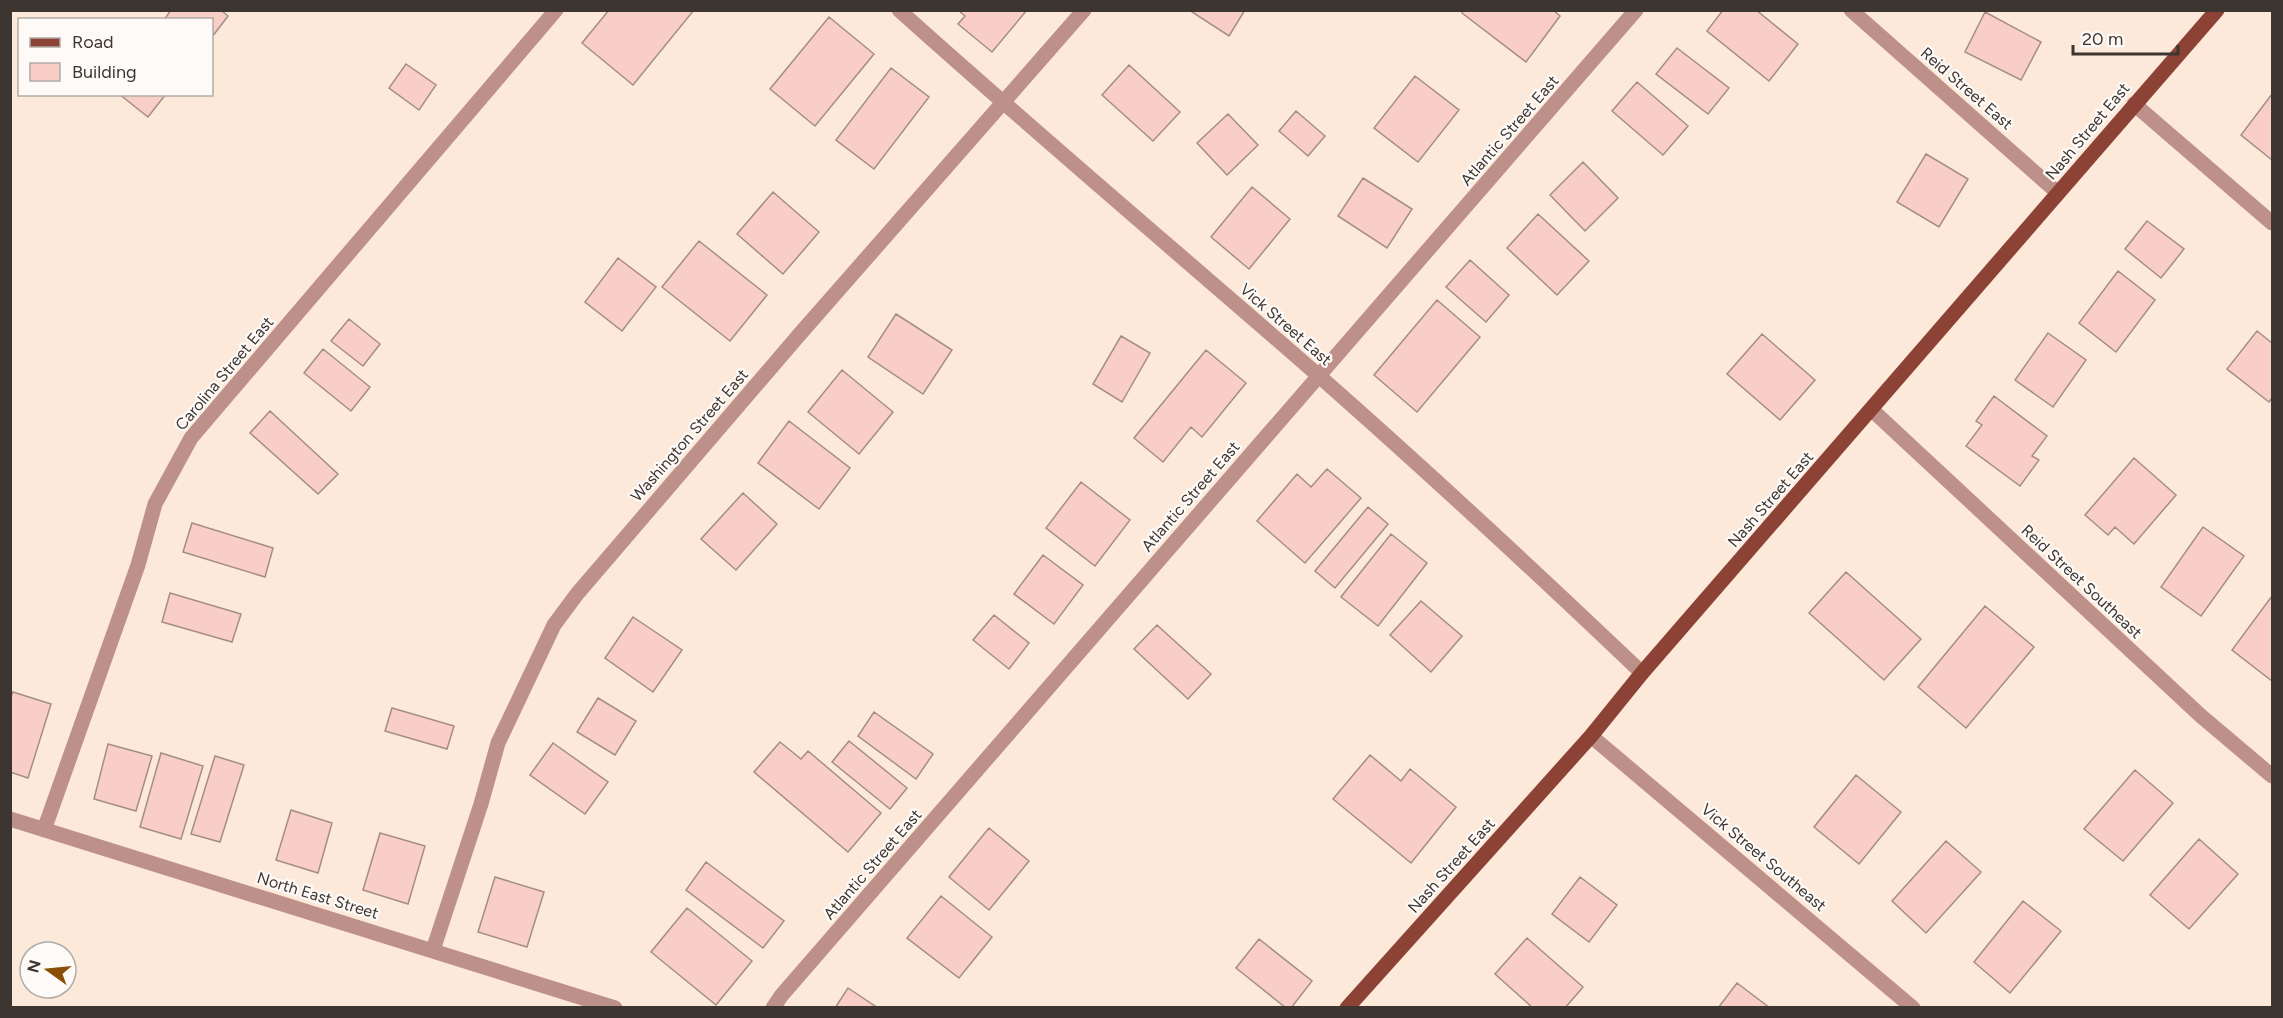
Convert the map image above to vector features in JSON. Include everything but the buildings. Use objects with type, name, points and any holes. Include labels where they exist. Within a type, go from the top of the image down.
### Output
[{"type":"main road","name":"Nash Street East","points":[[1347,1008],[1591,736],[1642,673],[2217,10]]},
{"type":"street","name":"Carolina Street East","points":[[44,830],[138,565],[155,504],[191,438],[556,10]]},
{"type":"street","name":"Vick Street East","points":[[899,10],[1320,377],[1541,577],[1642,673]]},
{"type":"street","name":"Washington Street East","points":[[433,950],[481,804],[498,743],[554,625],[577,594],[791,344],[1084,10]]},
{"type":"street","name":"Atlantic Street East","points":[[774,1008],[812,960],[1636,10]]},
{"type":"street","name":"Reid Street East","points":[[1851,10],[2058,194]]},
{"type":"street","points":[[2134,104],[2272,224]]},
{"type":"street","name":"Reid Street Southeast","points":[[1871,409],[2201,716],[2272,776]]},
{"type":"street","name":"Vick Street Southeast","points":[[1591,736],[1913,1008]]},
{"type":"street","name":"North East Street","points":[[10,819],[615,1008]]}]
